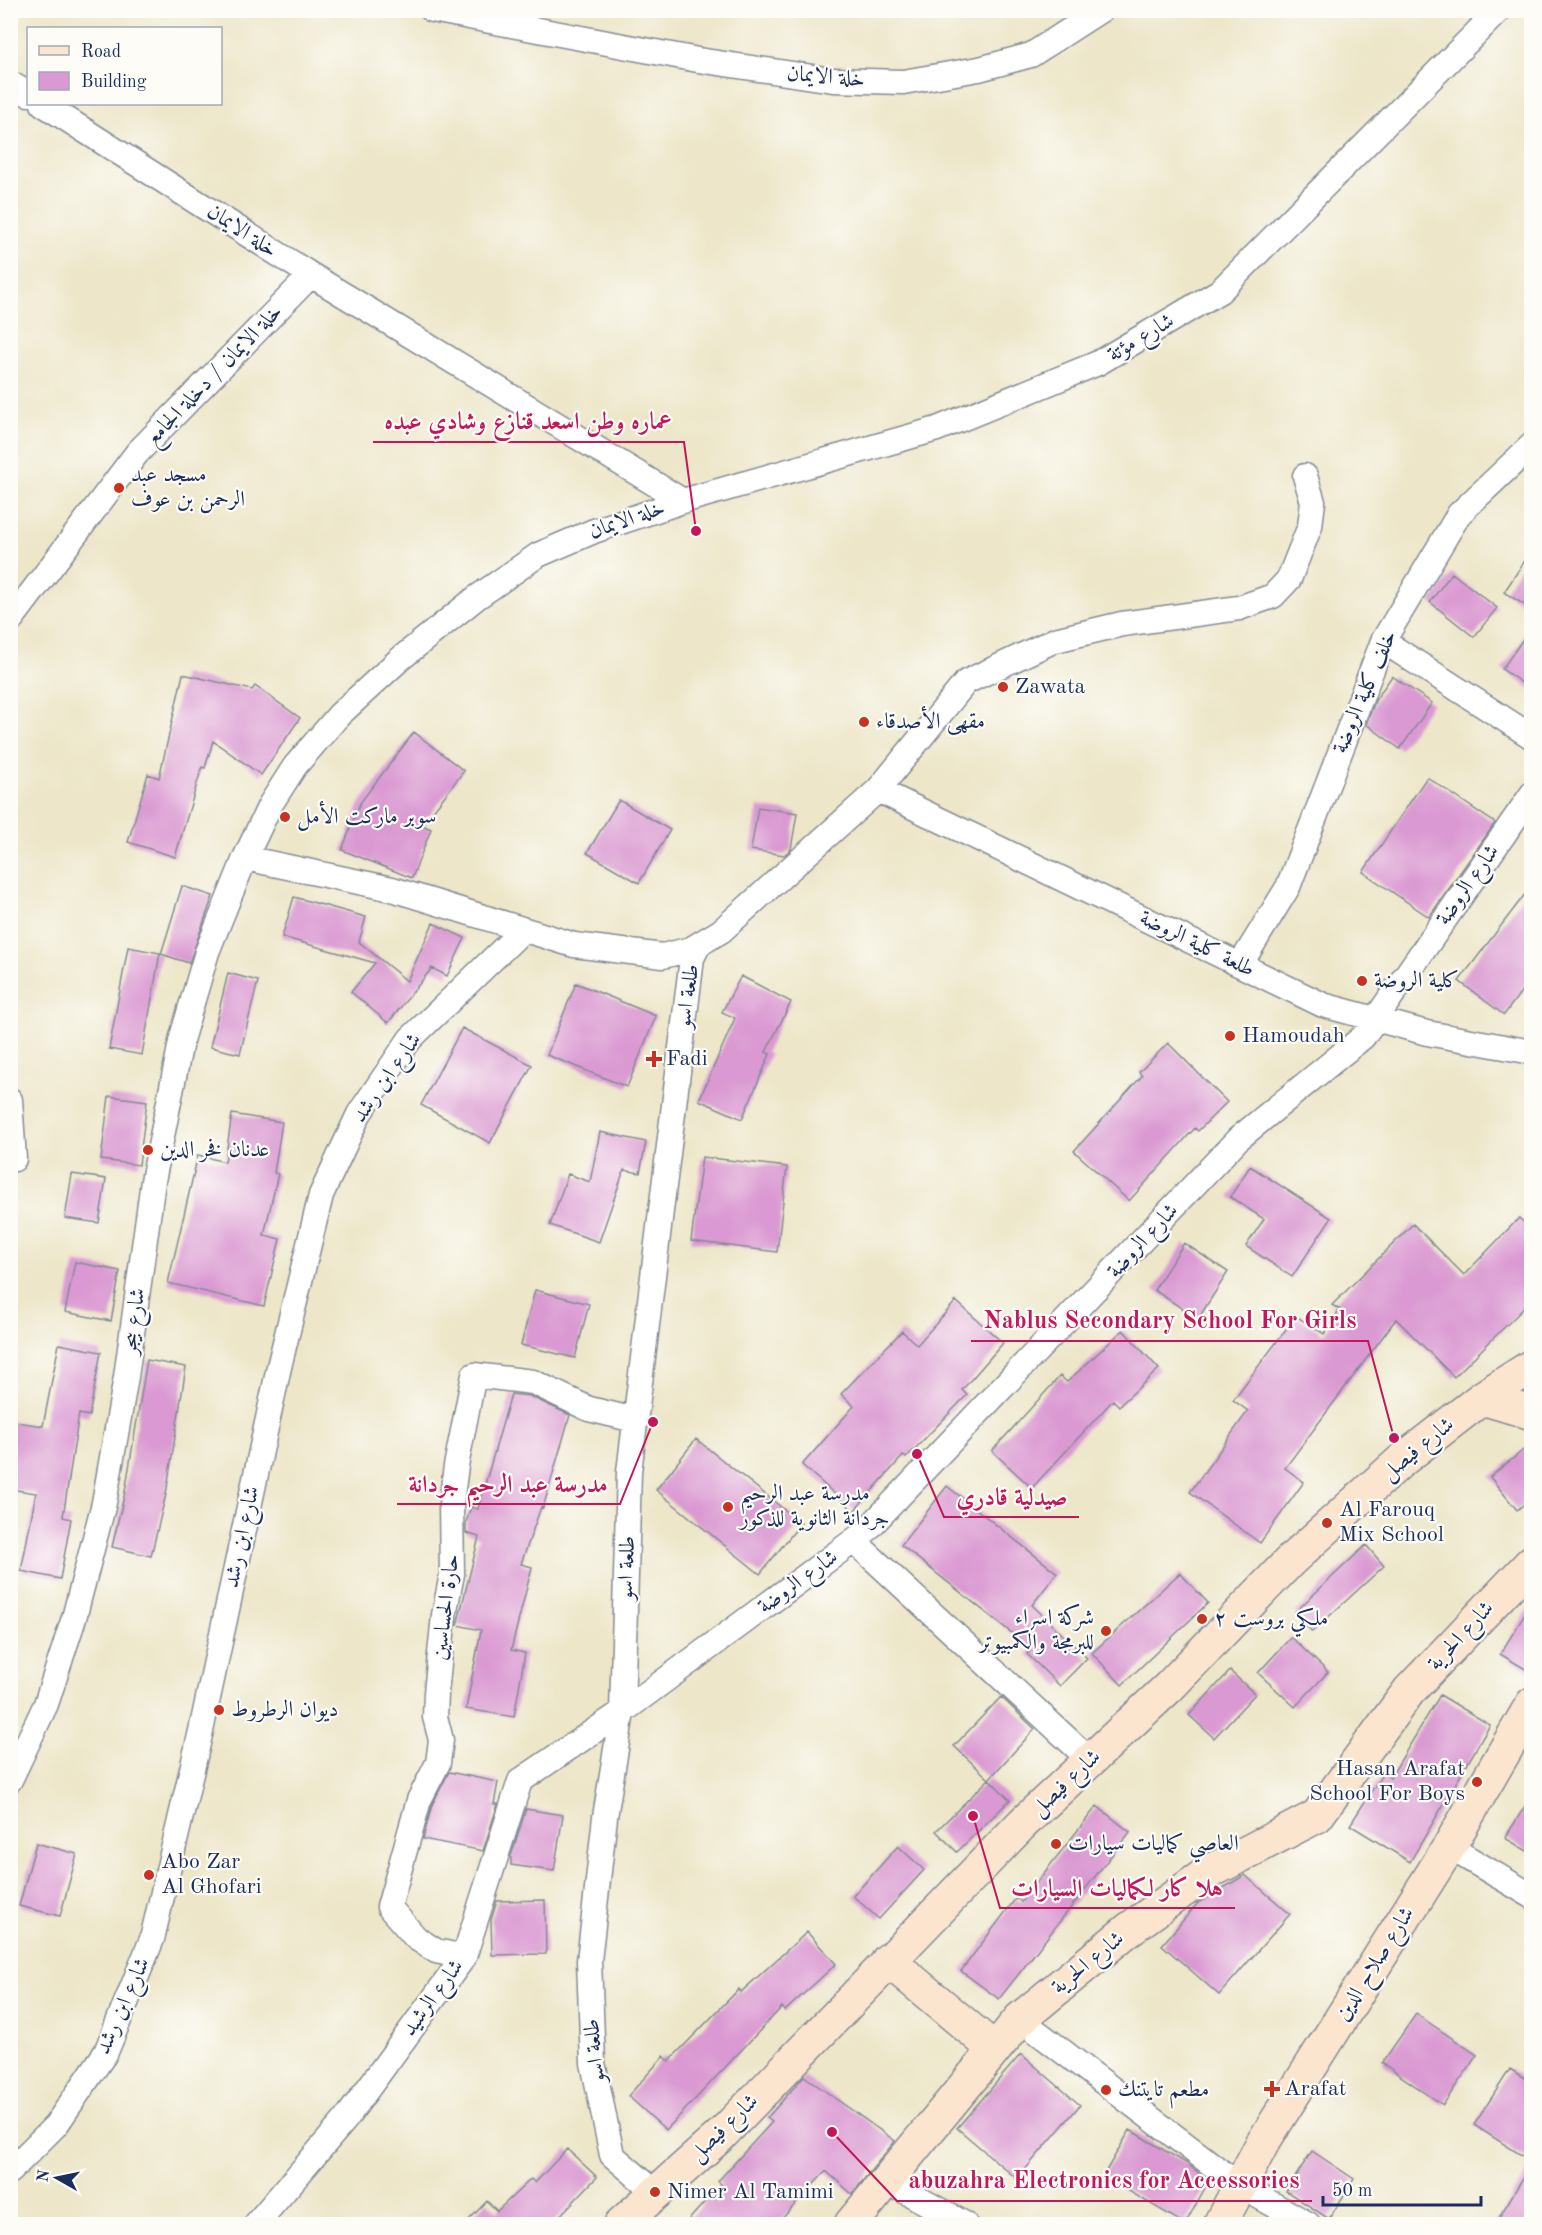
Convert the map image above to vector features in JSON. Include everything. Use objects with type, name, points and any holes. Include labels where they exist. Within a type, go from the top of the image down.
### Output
[{"type":"main road","name":"شارع فيصل","points":[[624,2224],[655,2192],[720,2136],[1023,1823],[1169,1687],[1290,1561],[1401,1461],[1482,1398],[1532,1366]]},
{"type":"main road","points":[[1482,1398],[1532,1413]]},
{"type":"main road","name":"شارع الحرية","points":[[851,2224],[888,2182],[993,2048],[1020,2019],[1128,1930],[1209,1872],[1317,1816],[1409,1691],[1532,1562]]},
{"type":"main road","name":"شارع صلاح الدين","points":[[1220,2224],[1262,2144],[1449,1846],[1532,1704]]},
{"type":"main road","points":[[888,1960],[993,2048]]},
{"type":"street","name":"خلة الايمان","points":[[432,10],[698,60],[833,80],[903,82],[979,69],[1031,55],[1101,10]]},
{"type":"street","name":"شارع مؤتة","points":[[683,501],[937,429],[1098,363],[1220,291],[1499,10]]},
{"type":"street","points":[[10,82],[27,93]]},
{"type":"street","name":"خلة الايمان","points":[[45,105],[311,275],[683,501]]},
{"type":"street","name":"خلة الايمان / دخلة الجامع","points":[[10,621],[137,453],[311,275]]},
{"type":"street","name":"خلف كلية الروضة","points":[[1240,965],[1288,887],[1383,641],[1459,514],[1532,445]]},
{"type":"street","points":[[245,858],[392,889],[574,945],[652,956],[678,953],[698,946],[721,931],[878,790],[966,682],[1055,640],[1122,624],[1239,609],[1273,596],[1289,579],[1310,526],[1313,501],[1305,476]]},
{"type":"street","name":"خلة الايمان","points":[[245,858],[270,805],[295,765],[339,715],[408,652],[476,598],[538,555],[594,531],[683,501]]},
{"type":"street","points":[[1383,641],[1532,737]]},
{"type":"street","name":"طلعة كلية الروضة","points":[[878,790],[1323,1005],[1427,1033],[1532,1052]]},
{"type":"street","name":"شارع الروضة","points":[[622,1712],[854,1541],[1037,1353],[1238,1139],[1363,1037],[1532,794]]},
{"type":"street","name":"شارع بيجر","points":[[10,1780],[46,1704],[74,1618],[104,1503],[171,1084],[207,952],[245,858]]},
{"type":"street","name":"شارع ابن رشد","points":[[10,2171],[56,2125],[106,2052],[152,1939],[201,1731],[279,1367],[321,1195],[359,1114],[410,1039],[523,930]]},
{"type":"street","name":"طلعة اسو","points":[[655,2192],[612,2155],[593,2063],[589,1961],[605,1817],[622,1712],[629,1473],[692,958],[698,946]]},
{"type":"street","points":[[10,1100],[14,1159]]},
{"type":"street","name":"حارة الحساسين","points":[[464,1957],[436,1951],[416,1938],[389,1907],[419,1800],[438,1763],[441,1740],[435,1717],[436,1693],[444,1615],[452,1574],[451,1504],[474,1375],[533,1382],[589,1409],[635,1420]]},
{"type":"street","points":[[854,1541],[1090,1761]]},
{"type":"street","name":"شارع الرشيد","points":[[256,2224],[345,2120],[464,1957],[520,1781],[622,1712]]},
{"type":"street","points":[[1449,1846],[1532,1896]]},
{"type":"street","points":[[1020,2019],[1240,2186],[1308,2224]]},
{"type":"street","points":[[888,2182],[965,2224]]},
{"type":"building","points":[[1532,550],[1532,610],[1504,592]]},
{"type":"building","points":[[1452,573],[1497,608],[1474,637],[1430,602]]},
{"type":"building","points":[[1532,626],[1532,690],[1502,669]]},
{"type":"building","points":[[183,674],[252,690],[255,686],[300,718],[261,775],[213,741],[205,768],[202,767],[175,857],[128,842],[148,774],[159,778]]},
{"type":"building","points":[[1392,676],[1432,703],[1400,749],[1366,724],[1376,699]]},
{"type":"building","points":[[414,732],[464,771],[422,825],[431,829],[412,878],[342,850],[360,803]]},
{"type":"building","points":[[1427,777],[1495,823],[1429,917],[1363,872]]},
{"type":"building","points":[[619,800],[670,830],[639,883],[587,853]]},
{"type":"building","points":[[758,807],[797,813],[791,849],[784,855],[751,850]]},
{"type":"building","points":[[1532,885],[1532,977],[1504,1015],[1459,981]]},
{"type":"building","points":[[182,886],[213,896],[189,963],[161,954]]},
{"type":"building","points":[[294,897],[366,917],[359,942],[407,981],[433,923],[465,938],[447,976],[432,968],[388,1023],[351,992],[375,963],[282,937]]},
{"type":"building","points":[[128,947],[160,953],[142,1055],[109,1049]]},
{"type":"building","points":[[228,973],[258,981],[240,1054],[210,1047]]},
{"type":"building","points":[[741,976],[791,1002],[766,1052],[770,1054],[742,1119],[699,1100],[735,1018],[722,1012]]},
{"type":"building","points":[[576,983],[656,1016],[627,1087],[547,1055]]},
{"type":"building","points":[[462,1028],[532,1065],[490,1143],[421,1105]]},
{"type":"building","points":[[1168,1043],[1227,1102],[1198,1131],[1195,1128],[1129,1201],[1074,1151],[1142,1076],[1139,1072]]},
{"type":"building","points":[[109,1096],[147,1101],[139,1165],[101,1160]]},
{"type":"building","points":[[232,1114],[282,1122],[274,1173],[278,1174],[264,1235],[280,1239],[264,1306],[168,1283],[198,1155],[225,1162]]},
{"type":"building","points":[[600,1132],[646,1142],[640,1173],[624,1170],[599,1242],[550,1225],[568,1174],[590,1182]]},
{"type":"building","points":[[702,1157],[787,1167],[777,1252],[691,1241]]},
{"type":"building","points":[[1250,1166],[1331,1218],[1292,1277],[1246,1246],[1264,1219],[1230,1197]]},
{"type":"building","points":[[72,1174],[106,1179],[99,1223],[65,1218]]},
{"type":"building","points":[[1519,1218],[1532,1230],[1532,1300],[1454,1377],[1396,1319],[1285,1468],[1304,1482],[1260,1543],[1190,1492],[1248,1411],[1233,1400],[1296,1316],[1324,1334],[1340,1310],[1332,1305],[1413,1224],[1464,1275]]},
{"type":"building","points":[[1184,1243],[1228,1272],[1198,1319],[1154,1290]]},
{"type":"building","points":[[75,1262],[120,1271],[111,1321],[65,1312]]},
{"type":"building","points":[[535,1290],[589,1304],[575,1358],[521,1345]]},
{"type":"building","points":[[956,1301],[1003,1343],[962,1390],[967,1395],[906,1458],[903,1456],[854,1511],[802,1465],[854,1406],[841,1394],[902,1331],[917,1345]]},
{"type":"building","points":[[1123,1330],[1159,1369],[1119,1406],[1113,1400],[1032,1488],[992,1451],[1060,1376],[1067,1382]]},
{"type":"building","points":[[59,1344],[101,1352],[89,1416],[79,1414],[63,1517],[71,1519],[60,1579],[21,1571],[36,1493],[10,1489],[10,1421],[43,1426]]},
{"type":"building","points":[[147,1360],[186,1367],[166,1494],[151,1556],[112,1547],[125,1492]]},
{"type":"building","points":[[511,1394],[529,1396],[570,1415],[543,1508],[541,1507],[521,1564],[532,1567],[511,1650],[525,1653],[514,1717],[466,1709],[481,1630],[457,1625],[479,1537],[466,1533],[466,1522],[471,1507],[478,1509]]},
{"type":"building","name":"مدرسة عبد الرحيم جردانة الثانوية للذكور","points":[[696,1439],[801,1523],[760,1574],[656,1490]]},
{"type":"building","points":[[1532,1443],[1532,1498],[1517,1510],[1490,1477]]},
{"type":"building","points":[[947,1486],[1057,1573],[1032,1605],[1087,1658],[1060,1686],[1027,1654],[1032,1649],[901,1545]]},
{"type":"building","points":[[1366,1545],[1384,1566],[1312,1632],[1295,1612]]},
{"type":"building","points":[[1180,1573],[1208,1603],[1122,1685],[1092,1653]]},
{"type":"building","points":[[1532,1603],[1532,1673],[1500,1654]]},
{"type":"building","points":[[1291,1637],[1328,1672],[1295,1707],[1258,1673]]},
{"type":"building","points":[[1230,1671],[1255,1694],[1214,1738],[1189,1715]]},
{"type":"building","points":[[1440,1695],[1490,1725],[1410,1862],[1350,1825],[1383,1773],[1390,1778]]},
{"type":"building","points":[[1001,1697],[1035,1729],[989,1779],[954,1746]]},
{"type":"building","points":[[449,1772],[498,1782],[494,1804],[498,1804],[483,1851],[423,1839],[432,1805]]},
{"type":"building","points":[[989,1779],[1010,1800],[957,1852],[936,1831]]},
{"type":"building","points":[[1532,1795],[1532,1854],[1505,1838]]},
{"type":"building","points":[[1097,1806],[1130,1832],[999,1999],[961,1971],[1016,1898],[1021,1902]]},
{"type":"building","points":[[526,1809],[563,1815],[554,1871],[511,1865],[511,1856]]},
{"type":"building","points":[[36,1843],[77,1854],[60,1916],[19,1906]]},
{"type":"building","points":[[898,1846],[924,1870],[879,1919],[853,1896]]},
{"type":"building","points":[[1245,1875],[1290,1914],[1219,1995],[1162,1945],[1198,1903]]},
{"type":"building","points":[[545,1900],[546,1954],[492,1955],[491,1920],[497,1901]]},
{"type":"building","points":[[807,1932],[836,1964],[785,2011],[782,2007],[666,2130],[628,2096],[664,2056],[669,2061],[739,1989],[741,1992]]},
{"type":"building","points":[[1416,2014],[1477,2055],[1443,2105],[1382,2063]]},
{"type":"building","points":[[1021,2054],[1080,2105],[1017,2179],[957,2128]]},
{"type":"building","points":[[1510,2069],[1532,2083],[1532,2162],[1474,2125]]},
{"type":"building","points":[[804,2076],[895,2141],[852,2194],[826,2171],[777,2224],[685,2224],[721,2184],[718,2181],[772,2122],[767,2118]]},
{"type":"building","points":[[1130,2130],[1186,2163],[1209,2181],[1185,2224],[1103,2176]]},
{"type":"building","points":[[567,2149],[597,2177],[552,2224],[465,2224],[487,2201],[497,2211],[531,2179],[535,2183]]},
{"type":"building","points":[[1312,2151],[1354,2179],[1329,2219],[1286,2191]]},
{"type":"building","points":[[1532,2163],[1532,2224],[1495,2224]]},
{"type":"place","name":"مسجد عبد الرحمن بن عوف","points":[[119,488]]},
{"type":"place","name":"عماره وطن اسعد قنازع وشادي عبده","points":[[696,531]]},
{"type":"place","name":"Zawata","points":[[1003,687]]},
{"type":"place","name":"مقهى الأصدقاء","points":[[864,722]]},
{"type":"place","name":"سوبر ماركت الأمل","points":[[285,817]]},
{"type":"place","name":"كلية الروضة","points":[[1362,981]]},
{"type":"place","name":"Hamoudah","points":[[1230,1036]]},
{"type":"place","name":"Fadi","points":[[654,1059]]},
{"type":"place","name":"عدنان فخر الدين","points":[[148,1150]]},
{"type":"place","name":"مدرسة عبد الرحيم جردانة","points":[[653,1422]]},
{"type":"place","name":"Nablus Secondary School For Girls","points":[[1394,1438]]},
{"type":"place","name":"صيدلية قادري","points":[[917,1454]]},
{"type":"place","name":"مدرسة عبد الرحيم جردانة الثانوية للذكور","points":[[728,1507]]},
{"type":"place","name":"Al Farouq Mix School","points":[[1327,1523]]},
{"type":"place","name":"ملكي بروست ٢","points":[[1202,1619]]},
{"type":"place","name":"شركة اسراء للبرمجة والكمبيوتر","points":[[1106,1631]]},
{"type":"place","name":"ديوان الرطروط","points":[[219,1710]]},
{"type":"place","name":"Hasan Arafat School For Boys","points":[[1477,1782]]},
{"type":"place","name":"هلا كار لكماليات السيارات","points":[[973,1816]]},
{"type":"place","name":"العاصي كماليات سيارات","points":[[1056,1844]]},
{"type":"place","name":"Abo Zar Al Ghofari","points":[[149,1875]]},
{"type":"place","name":"Arafat","points":[[1272,2089]]},
{"type":"place","name":"مطعم تايتنك","points":[[1106,2090]]},
{"type":"place","name":"abuzahra Electronics for Accessories","points":[[832,2132]]},
{"type":"place","name":"Nimer Al Tamimi","points":[[655,2192]]}]
